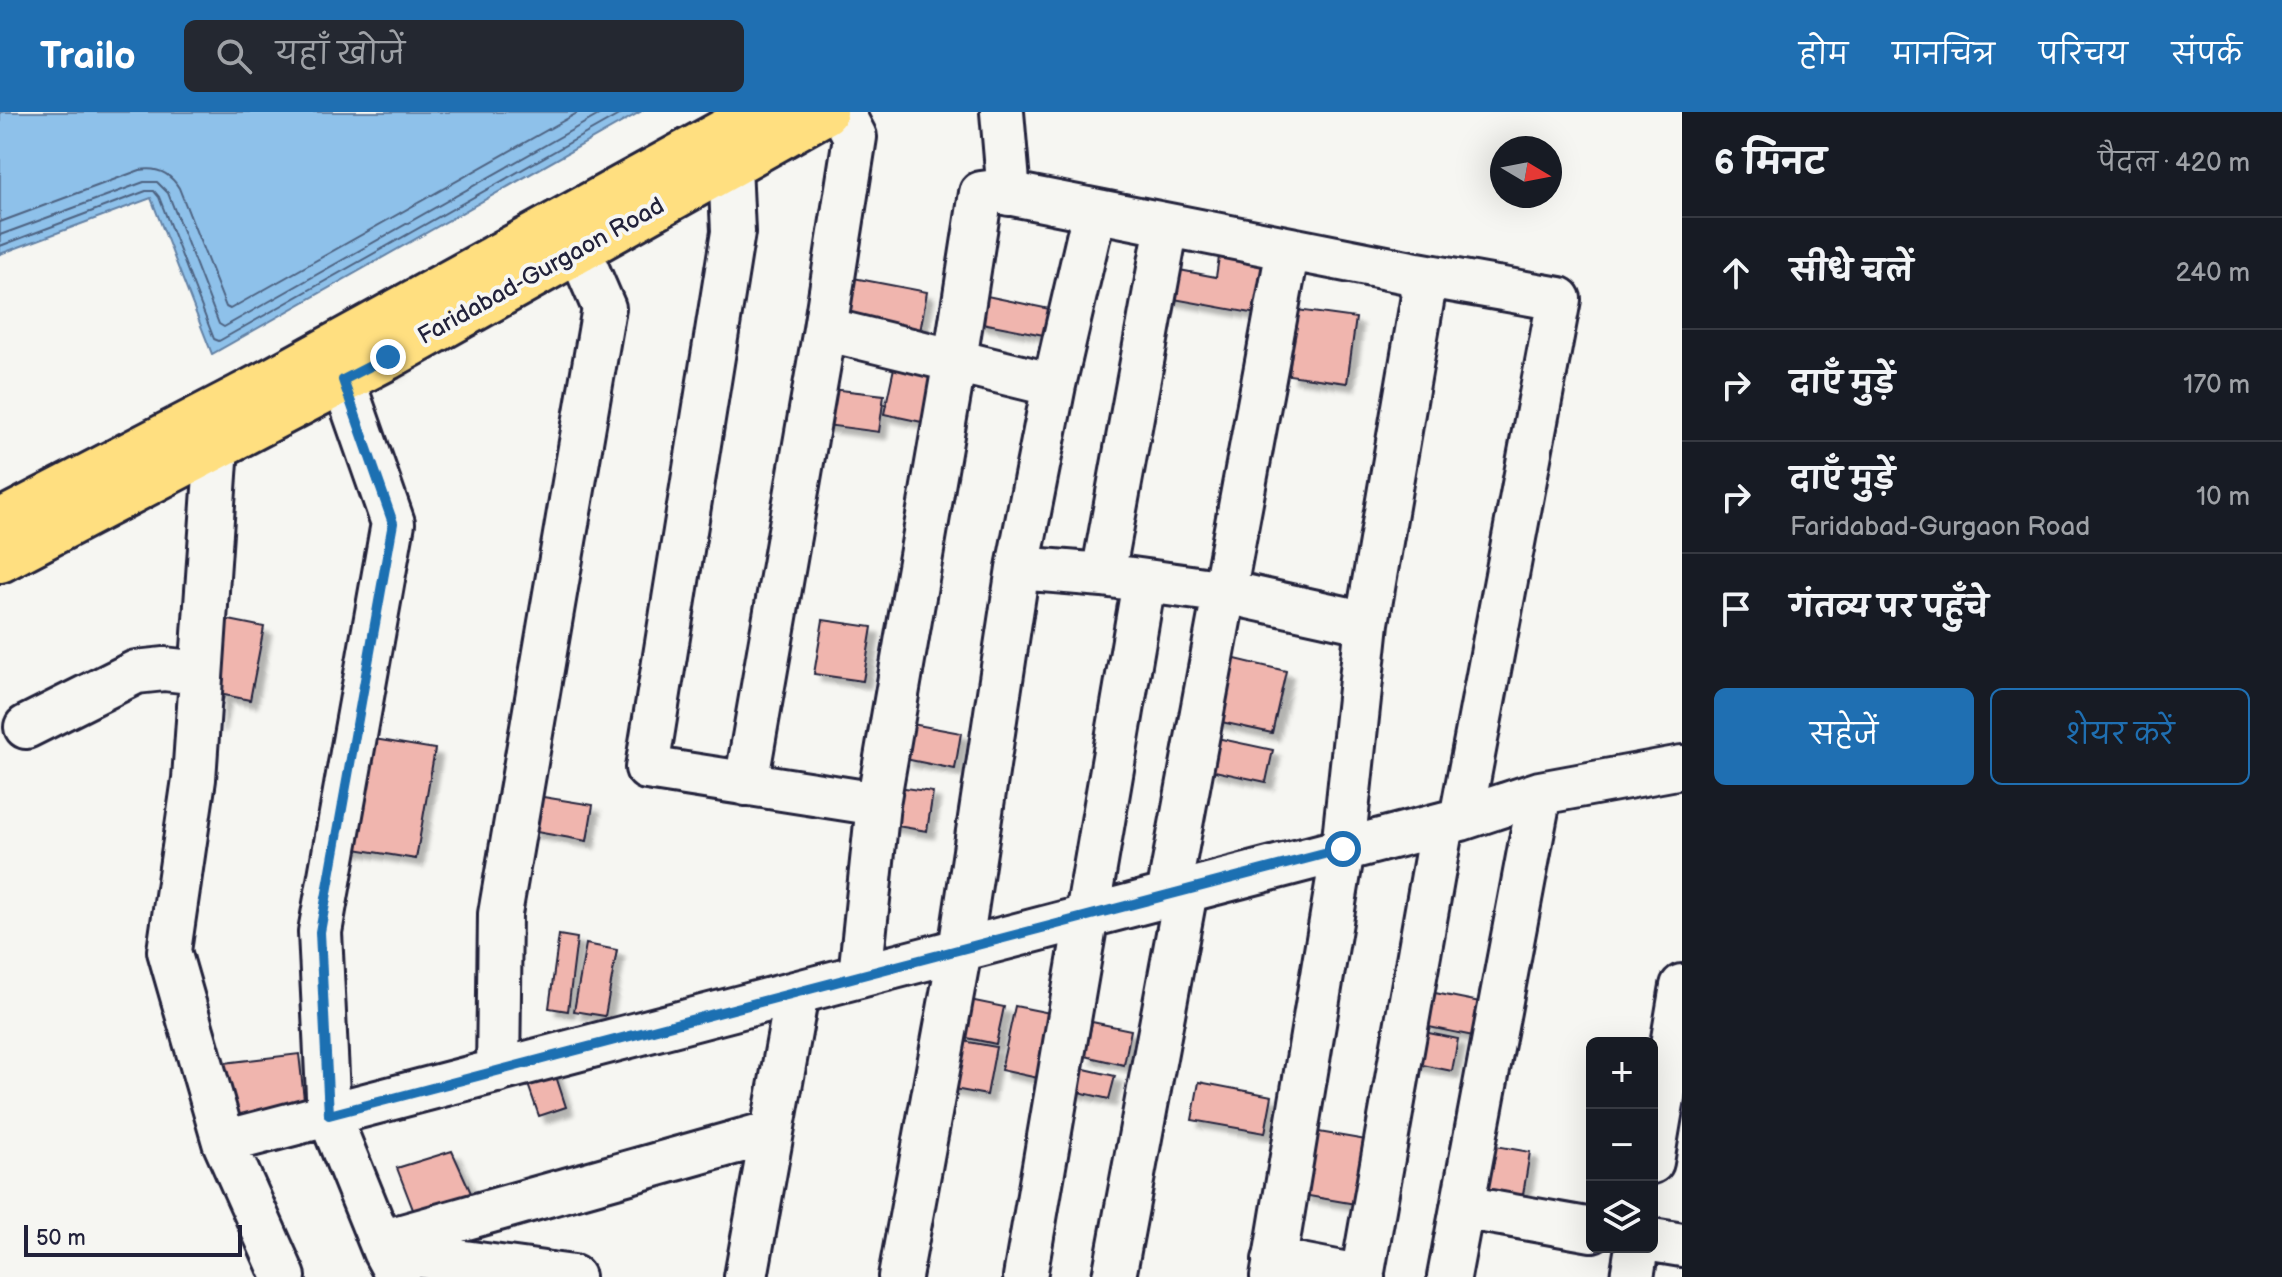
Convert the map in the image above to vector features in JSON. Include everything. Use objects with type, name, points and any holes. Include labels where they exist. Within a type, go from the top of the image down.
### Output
[{"type":"main road","name":"Faridabad-Gurgaon Road","points":[[0,522],[271,381],[760,112]]},
{"type":"main road","name":"Faridabad-Gurgaon Road","points":[[0,560],[343,380],[825,112]]},
{"type":"street","points":[[746,784],[855,137],[842,112]]},
{"type":"street","points":[[1002,112],[1009,194]]},
{"type":"street","points":[[730,165],[733,232],[647,768],[878,804]]},
{"type":"street","points":[[860,976],[878,804],[981,193],[997,191],[1559,299],[1362,1277],[1273,1269],[1343,849],[1367,623],[1423,296],[1417,274]]},
{"type":"street","points":[[900,1277],[960,950],[1018,568],[1054,385],[1094,212]]},
{"type":"street","points":[[1103,575],[1167,225]]},
{"type":"street","points":[[1114,1277],[1226,592],[1288,249]]},
{"type":"street","points":[[498,1071],[500,914],[604,308],[579,250]]},
{"type":"street","points":[[825,329],[1054,385]]},
{"type":"street","points":[[343,380],[393,523],[320,932],[329,1115],[387,1257]]},
{"type":"street","points":[[217,446],[194,779],[169,951],[224,1142],[284,1277]]},
{"type":"street","points":[[1018,568],[1103,575],[1226,592],[1367,623]]},
{"type":"street","points":[[1025,1277],[1144,582]]},
{"type":"street","points":[[26,727],[136,672],[164,669],[201,673]]},
{"type":"street","points":[[224,1142],[1452,821],[1540,793],[1682,767]]},
{"type":"street","points":[[1449,1277],[1540,793]]},
{"type":"street","points":[[1663,1148],[1682,986]]},
{"type":"street","points":[[746,1277],[797,993]]},
{"type":"street","points":[[387,1257],[772,1132]]},
{"type":"street","points":[[1462,1207],[1586,1229]]},
{"type":"street","points":[[1658,1241],[1682,1245]]},
{"type":"street","points":[[1632,1277],[1636,1253]]},
{"type":"street","points":[[387,1257],[573,1277]]},
{"type":"water","points":[[0,112],[640,112],[212,354],[151,198],[0,254]]},
{"type":"building","points":[[1219,257],[1277,267],[1268,316],[1163,297],[1169,268],[1216,277]]},
{"type":"building","points":[[843,276],[927,292],[919,338],[834,321]]},
{"type":"building","points":[[982,295],[1064,312],[1059,338],[977,322]]},
{"type":"building","points":[[1297,310],[1356,318],[1347,383],[1289,375]]},
{"type":"building","points":[[897,354],[949,365],[936,425],[884,414]]},
{"type":"building","points":[[822,388],[884,395],[879,432],[818,424]]},
{"type":"building","points":[[219,618],[264,627],[250,700],[224,695],[218,725]]},
{"type":"building","points":[[823,620],[872,627],[863,681],[814,674]]},
{"type":"building","points":[[1227,657],[1286,671],[1272,733],[1212,720]]},
{"type":"building","points":[[912,724],[961,733],[955,769],[905,759]]},
{"type":"building","points":[[356,736],[435,749],[416,859],[337,846]]},
{"type":"building","points":[[1217,738],[1273,750],[1266,782],[1210,770]]},
{"type":"building","points":[[891,786],[933,792],[927,831],[885,824]]},
{"type":"building","points":[[537,796],[593,805],[587,841],[531,831]]},
{"type":"building","points":[[559,935],[577,938],[568,1011],[549,1008]]},
{"type":"building","points":[[586,944],[617,950],[605,1016],[574,1011]]},
{"type":"building","points":[[1430,992],[1495,1005],[1488,1039],[1424,1026]]},
{"type":"building","points":[[960,998],[1004,1007],[996,1044],[953,1035]]},
{"type":"building","points":[[1015,1006],[1060,1015],[1047,1080],[1001,1070]]},
{"type":"building","points":[[1092,1022],[1131,1030],[1124,1065],[1085,1056]]},
{"type":"building","points":[[1419,1031],[1458,1039],[1452,1071],[1413,1063]]},
{"type":"building","points":[[947,1038],[996,1047],[987,1095],[938,1086]]},
{"type":"building","points":[[299,1054],[305,1108],[222,1118],[216,1064]]},
{"type":"building","points":[[551,1061],[566,1107],[539,1116],[523,1070]]},
{"type":"building","points":[[1076,1067],[1115,1076],[1109,1099],[1070,1090]]},
{"type":"building","points":[[1199,1082],[1272,1096],[1265,1133],[1192,1120]]},
{"type":"building","points":[[1313,1131],[1378,1142],[1367,1206],[1303,1195]]},
{"type":"building","points":[[1490,1145],[1530,1152],[1523,1195],[1483,1188]]},
{"type":"building","points":[[452,1151],[476,1204],[419,1225],[397,1168]]},
{"type":"route","points":[[388,357],[343,380],[393,523],[320,932],[329,1115],[1343,849]]}]
